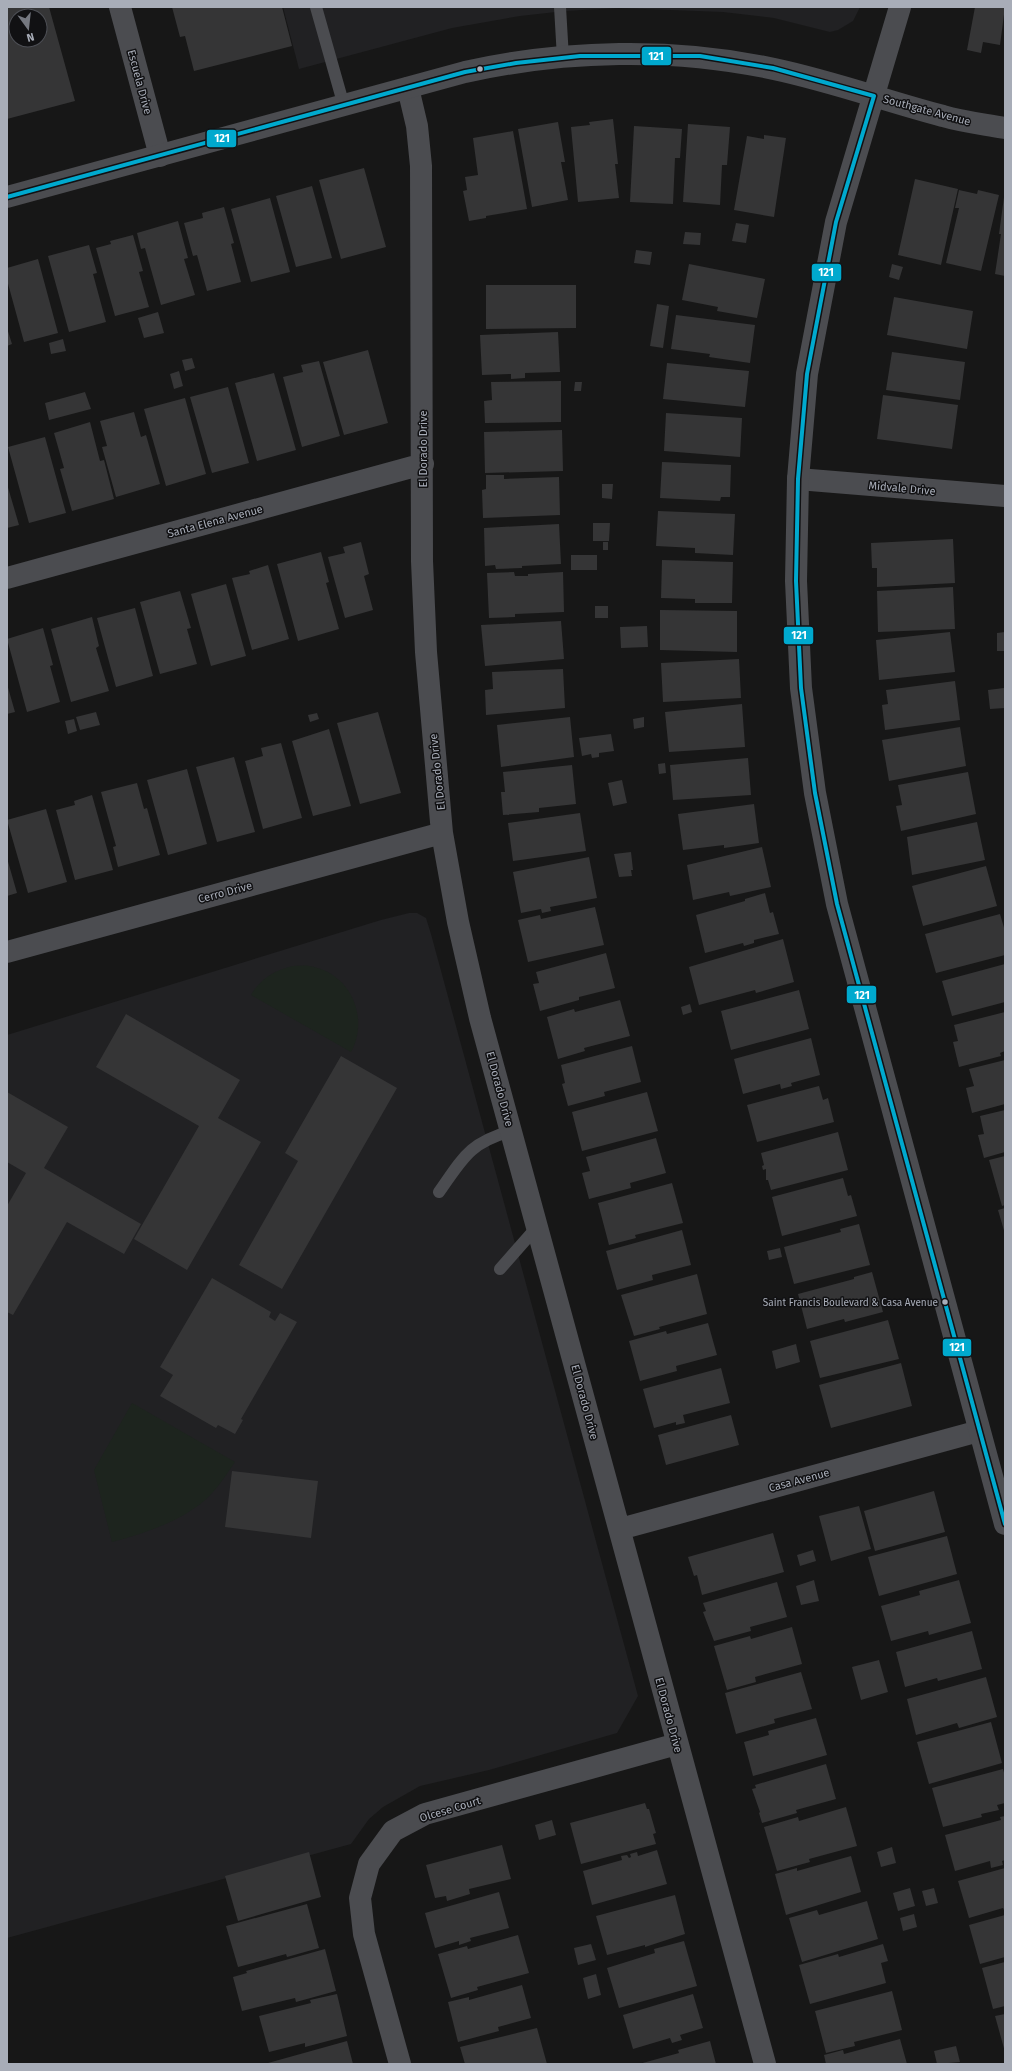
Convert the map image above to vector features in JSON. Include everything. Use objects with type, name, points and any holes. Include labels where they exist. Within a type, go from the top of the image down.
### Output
[{"type":"street","name":"Escuela Drive","points":[[120,7],[160,156]]},
{"type":"street","points":[[900,7],[836,222],[807,374],[798,479],[796,581],[801,688],[815,793],[837,904],[1005,1524]]},
{"type":"street","name":"Southgate Avenue","points":[[7,197],[489,67],[563,58],[618,55],[700,56],[773,68],[944,117],[1005,128]]},
{"type":"street","name":"El Dorado Drive","points":[[408,88],[417,126],[422,166],[422,561],[426,652],[442,833],[463,944],[480,1018],[765,2064]]},
{"type":"street","name":"Santa Elena Avenue","points":[[7,578],[423,464]]},
{"type":"street","name":"Midvale Drive","points":[[798,479],[1005,496]]},
{"type":"street","name":"Cerro Drive","points":[[7,952],[442,833]]},
{"type":"street","name":"Casa Avenue","points":[[620,1529],[979,1431]]},
{"type":"street","name":"Olcese Court","points":[[400,2064],[364,1934],[360,1898],[369,1864],[393,1831],[425,1814],[677,1744]]},
{"type":"lane","points":[[316,7],[344,106]]},
{"type":"lane","points":[[560,7],[563,58]]},
{"type":"lane","points":[[438,1192],[467,1152],[491,1137],[511,1131]]},
{"type":"lane","points":[[500,1269],[537,1227]]},
{"type":"shaded area","points":[[283,7],[860,7],[853,21],[838,30],[830,32],[774,18],[723,12],[618,8],[565,11],[520,16],[452,28],[299,69]]},
{"type":"shaded area","points":[[409,913],[417,913],[426,918],[431,934],[638,1696],[617,1733],[489,1770],[420,1786],[383,1807],[369,1819],[351,1844],[7,1938],[7,1035],[381,920]]},
{"type":"shaded area","points":[[293,966],[307,966],[323,970],[336,977],[345,987],[352,998],[357,1011],[358,1025],[356,1039],[351,1052],[251,995],[263,980],[280,970]]},
{"type":"shaded area","points":[[132,1403],[235,1462],[213,1493],[194,1509],[160,1526],[112,1542],[94,1470]]},
{"type":"building","points":[[7,7],[49,7],[75,101],[7,119]]},
{"type":"building","points":[[172,7],[282,7],[292,46],[194,71],[185,36],[180,37]]},
{"type":"building","points":[[975,7],[1005,7],[1000,45],[983,42],[981,53],[967,50]]},
{"type":"building","points":[[613,119],[618,164],[615,164],[619,198],[578,202],[571,127],[590,125],[589,122]]},
{"type":"building","points":[[558,122],[565,162],[561,162],[568,200],[532,207],[518,129]]},
{"type":"building","points":[[688,124],[730,127],[727,165],[722,165],[720,205],[683,202]]},
{"type":"building","points":[[634,126],[682,129],[680,158],[675,158],[673,204],[630,202]]},
{"type":"building","points":[[513,131],[527,209],[486,216],[486,218],[469,221],[463,191],[467,190],[465,177],[478,175],[473,138]]},
{"type":"building","points":[[764,135],[786,138],[774,217],[734,210],[747,136],[764,139]]},
{"type":"building","points":[[364,168],[386,247],[341,259],[319,180]]},
{"type":"building","points":[[915,179],[958,189],[941,265],[898,255]]},
{"type":"building","points":[[312,186],[332,258],[296,267],[276,196]]},
{"type":"building","points":[[959,190],[977,194],[978,190],[999,195],[981,271],[946,263],[959,208],[955,208]]},
{"type":"building","points":[[1004,197],[1005,276],[995,274],[1001,234],[999,234]]},
{"type":"building","points":[[270,198],[290,272],[251,282],[231,209]]},
{"type":"building","points":[[224,207],[234,243],[231,244],[241,282],[207,291],[197,255],[193,256],[184,223],[203,218],[202,213]]},
{"type":"building","points":[[178,221],[188,258],[184,259],[195,295],[161,305],[145,248],[141,249],[137,233]]},
{"type":"building","points":[[736,223],[749,225],[746,243],[732,241]]},
{"type":"building","points":[[685,232],[701,233],[700,245],[683,244]]},
{"type":"building","points":[[133,235],[143,271],[139,272],[149,307],[115,316],[96,248],[111,244],[110,241]]},
{"type":"building","points":[[89,245],[97,273],[93,274],[106,322],[69,332],[48,256]]},
{"type":"building","points":[[636,250],[652,252],[650,265],[634,263]]},
{"type":"building","points":[[38,259],[58,333],[24,342],[7,280],[7,268]]},
{"type":"building","points":[[689,264],[765,279],[757,318],[717,311],[718,307],[682,300]]},
{"type":"building","points":[[892,264],[903,267],[899,280],[889,277]]},
{"type":"building","points":[[486,285],[576,285],[576,328],[486,329]]},
{"type":"building","points":[[894,297],[973,311],[967,349],[887,335]]},
{"type":"building","points":[[657,304],[669,306],[663,348],[650,346]]},
{"type":"building","points":[[158,312],[164,333],[144,338],[138,318]]},
{"type":"building","points":[[676,315],[755,325],[750,363],[709,357],[710,354],[671,349]]},
{"type":"building","points":[[7,328],[12,344],[7,346]]},
{"type":"building","points":[[558,332],[560,372],[525,373],[525,378],[511,379],[511,374],[482,375],[480,335]]},
{"type":"building","points":[[63,339],[66,351],[51,354],[49,343]]},
{"type":"building","points":[[368,350],[388,423],[344,435],[323,362]]},
{"type":"building","points":[[892,352],[965,362],[960,400],[886,390]]},
{"type":"building","points":[[192,358],[195,368],[185,371],[182,360]]},
{"type":"building","points":[[319,361],[340,436],[302,447],[283,377],[303,372],[301,365]]},
{"type":"building","points":[[667,363],[749,371],[745,407],[663,399]]},
{"type":"building","points":[[179,371],[183,386],[174,389],[170,374]]},
{"type":"building","points":[[274,373],[296,450],[257,461],[235,383]]},
{"type":"building","points":[[561,381],[561,422],[485,423],[484,401],[492,400],[491,382]]},
{"type":"building","points":[[575,382],[582,382],[581,391],[574,391]]},
{"type":"building","points":[[228,387],[249,463],[212,473],[190,397]]},
{"type":"building","points":[[85,392],[91,409],[49,420],[45,403]]},
{"type":"building","points":[[883,395],[958,405],[952,449],[877,439]]},
{"type":"building","points":[[185,398],[206,474],[166,486],[144,409]]},
{"type":"building","points":[[134,412],[141,437],[146,435],[160,484],[116,497],[102,447],[107,446],[100,421]]},
{"type":"building","points":[[666,413],[742,418],[740,457],[664,451]]},
{"type":"building","points":[[90,422],[100,461],[104,460],[114,499],[72,511],[60,469],[64,468],[54,433]]},
{"type":"building","points":[[562,430],[563,471],[485,473],[484,432]]},
{"type":"building","points":[[45,437],[66,513],[29,523],[8,447]]},
{"type":"building","points":[[662,462],[731,465],[730,497],[721,497],[720,501],[660,498]]},
{"type":"building","points":[[486,475],[504,475],[504,479],[559,477],[560,515],[483,518],[482,490],[486,489]]},
{"type":"building","points":[[7,484],[19,525],[7,528]]},
{"type":"building","points":[[602,484],[613,484],[612,499],[602,498]]},
{"type":"building","points":[[658,511],[735,514],[733,555],[695,553],[695,548],[656,546]]},
{"type":"building","points":[[593,523],[610,523],[609,541],[593,541]]},
{"type":"building","points":[[559,524],[561,564],[496,569],[495,565],[485,566],[484,528]]},
{"type":"building","points":[[953,539],[955,583],[877,587],[877,568],[872,568],[871,543]]},
{"type":"building","points":[[361,542],[369,574],[364,576],[373,610],[345,618],[328,557],[345,553],[343,547]]},
{"type":"building","points":[[603,542],[608,542],[608,550],[603,550]]},
{"type":"building","points":[[321,552],[329,582],[326,583],[339,629],[298,641],[277,564]]},
{"type":"building","points":[[571,555],[597,555],[597,570],[571,570]]},
{"type":"building","points":[[662,560],[733,562],[732,603],[695,603],[695,599],[661,598]]},
{"type":"building","points":[[268,565],[289,639],[252,650],[232,578],[250,574],[249,571]]},
{"type":"building","points":[[514,572],[515,576],[528,576],[528,574],[563,572],[564,612],[515,614],[515,617],[489,618],[487,573]]},
{"type":"building","points":[[226,584],[246,656],[211,666],[191,594]]},
{"type":"building","points":[[953,587],[955,629],[878,632],[877,591]]},
{"type":"building","points":[[180,591],[191,628],[187,629],[197,664],[160,674],[140,602]]},
{"type":"building","points":[[595,606],[608,606],[608,618],[595,618]]},
{"type":"building","points":[[135,608],[153,676],[116,687],[97,618]]},
{"type":"building","points":[[660,610],[737,611],[737,652],[660,650]]},
{"type":"building","points":[[92,617],[99,646],[96,648],[109,691],[71,702],[51,629]]},
{"type":"building","points":[[561,621],[564,659],[485,666],[481,625]]},
{"type":"building","points":[[647,626],[648,647],[621,648],[620,627]]},
{"type":"building","points":[[43,628],[53,665],[50,666],[60,702],[27,712],[7,639]]},
{"type":"building","points":[[950,632],[955,672],[879,680],[876,640]]},
{"type":"building","points":[[1005,632],[1005,651],[997,651],[997,633]]},
{"type":"building","points":[[739,659],[741,698],[663,702],[661,663]]},
{"type":"building","points":[[563,669],[565,708],[486,715],[485,690],[493,689],[492,672]]},
{"type":"building","points":[[955,681],[960,720],[885,730],[882,705],[888,704],[886,690]]},
{"type":"building","points":[[7,684],[15,712],[7,714]]},
{"type":"building","points":[[1004,688],[1005,708],[990,709],[988,690]]},
{"type":"building","points":[[742,704],[745,747],[669,752],[665,712]]},
{"type":"building","points":[[96,712],[100,725],[80,730],[76,717]]},
{"type":"building","points":[[378,712],[401,793],[360,804],[337,723]]},
{"type":"building","points":[[317,713],[319,719],[310,722],[308,715]]},
{"type":"building","points":[[570,717],[574,757],[501,767],[497,725]]},
{"type":"building","points":[[644,717],[644,727],[634,729],[633,719]]},
{"type":"building","points":[[74,719],[77,731],[68,734],[65,721]]},
{"type":"building","points":[[960,727],[966,766],[889,781],[882,740]]},
{"type":"building","points":[[329,729],[351,806],[313,816],[292,741]]},
{"type":"building","points":[[611,734],[614,751],[599,753],[599,757],[592,758],[591,754],[582,756],[579,738]]},
{"type":"building","points":[[281,743],[302,818],[263,829],[245,761],[263,756],[261,748]]},
{"type":"building","points":[[234,757],[255,832],[217,842],[196,767]]},
{"type":"building","points":[[748,758],[751,795],[673,800],[670,765]]},
{"type":"building","points":[[665,763],[666,773],[659,774],[658,764]]},
{"type":"building","points":[[572,765],[576,804],[539,808],[539,812],[503,815],[501,792],[505,792],[503,772]]},
{"type":"building","points":[[187,769],[207,844],[168,855],[147,780]]},
{"type":"building","points":[[968,772],[976,814],[901,831],[896,806],[902,805],[898,785]]},
{"type":"building","points":[[622,780],[627,803],[613,806],[608,783]]},
{"type":"building","points":[[137,783],[144,809],[147,808],[160,855],[118,867],[113,847],[116,846],[101,792]]},
{"type":"building","points":[[92,795],[113,870],[75,880],[56,810],[75,805],[74,801]]},
{"type":"building","points":[[754,804],[759,843],[724,848],[724,845],[683,850],[678,814]]},
{"type":"building","points":[[46,809],[67,882],[28,893],[7,820]]},
{"type":"building","points":[[580,813],[586,851],[513,861],[508,823]]},
{"type":"building","points":[[977,822],[985,860],[912,875],[907,837]]},
{"type":"building","points":[[762,847],[771,887],[730,896],[729,892],[693,900],[687,865]]},
{"type":"building","points":[[631,852],[633,870],[631,870],[632,876],[619,877],[614,854]]},
{"type":"building","points":[[589,857],[597,898],[550,907],[551,911],[542,913],[541,909],[521,913],[513,872]]},
{"type":"building","points":[[7,858],[17,893],[7,896]]},
{"type":"building","points":[[986,866],[997,906],[923,926],[912,886]]},
{"type":"building","points":[[765,893],[770,913],[773,912],[779,934],[754,940],[754,943],[744,946],[743,943],[705,953],[696,915],[745,901],[745,899]]},
{"type":"building","points":[[595,907],[604,945],[528,962],[518,920],[540,915],[541,919]]},
{"type":"building","points":[[1000,914],[1005,931],[1005,955],[936,973],[925,934]]},
{"type":"building","points":[[783,939],[794,982],[756,993],[755,990],[699,1005],[689,967]]},
{"type":"building","points":[[606,953],[615,988],[579,997],[579,1000],[540,1011],[533,984],[539,983],[536,972]]},
{"type":"building","points":[[1005,964],[1005,1002],[952,1016],[942,981]]},
{"type":"building","points":[[799,990],[809,1029],[731,1050],[721,1011]]},
{"type":"building","points":[[620,1000],[630,1036],[584,1048],[585,1051],[558,1059],[547,1017],[574,1009],[575,1012]]},
{"type":"building","points":[[690,1004],[692,1012],[683,1015],[681,1007]]},
{"type":"building","points":[[1005,1012],[1005,1051],[1000,1053],[1001,1056],[959,1067],[953,1042],[958,1041],[954,1025]]},
{"type":"building","points":[[126,1014],[240,1080],[218,1118],[261,1142],[187,1270],[134,1239],[199,1126],[96,1067]]},
{"type":"building","points":[[811,1038],[820,1075],[791,1083],[792,1086],[781,1089],[780,1084],[743,1094],[734,1059]]},
{"type":"building","points":[[632,1046],[641,1082],[604,1092],[605,1096],[568,1106],[562,1084],[565,1083],[561,1065]]},
{"type":"building","points":[[341,1056],[397,1088],[282,1289],[239,1265],[298,1161],[285,1153]]},
{"type":"building","points":[[1005,1060],[1005,1104],[972,1113],[966,1088],[974,1086],[969,1069]]},
{"type":"building","points":[[819,1086],[823,1100],[828,1098],[834,1122],[757,1142],[747,1105]]},
{"type":"building","points":[[7,1092],[68,1127],[44,1168],[141,1224],[124,1254],[67,1222],[13,1315],[7,1312],[7,1206],[26,1173],[7,1162]]},
{"type":"building","points":[[647,1092],[658,1131],[582,1151],[572,1112]]},
{"type":"building","points":[[1005,1110],[1005,1152],[984,1158],[978,1135],[984,1134],[980,1116]]},
{"type":"building","points":[[838,1132],[848,1170],[771,1190],[768,1180],[766,1180],[766,1169],[763,1170],[762,1166],[764,1165],[761,1153]]},
{"type":"building","points":[[656,1138],[666,1173],[630,1183],[631,1188],[589,1199],[582,1173],[590,1171],[586,1157]]},
{"type":"building","points":[[1005,1156],[1005,1205],[1002,1206],[989,1160]]},
{"type":"building","points":[[843,1178],[848,1196],[851,1195],[857,1216],[782,1236],[772,1197]]},
{"type":"building","points":[[672,1183],[683,1223],[635,1235],[636,1238],[609,1245],[598,1203]]},
{"type":"building","points":[[1005,1208],[1005,1234],[998,1210]]},
{"type":"building","points":[[859,1224],[870,1265],[794,1284],[784,1247],[841,1232],[840,1229]]},
{"type":"building","points":[[682,1230],[691,1265],[652,1275],[653,1280],[617,1290],[606,1251]]},
{"type":"building","points":[[780,1248],[782,1257],[769,1260],[767,1251]]},
{"type":"building","points":[[872,1272],[883,1312],[845,1322],[844,1319],[807,1329],[798,1294],[854,1279],[854,1277]]},
{"type":"building","points":[[697,1274],[707,1314],[659,1327],[660,1329],[634,1336],[621,1295]]},
{"type":"building","points":[[212,1278],[271,1312],[269,1317],[275,1321],[280,1313],[297,1322],[241,1419],[243,1420],[235,1434],[218,1425],[216,1428],[160,1396],[173,1375],[160,1367]]},
{"type":"building","points":[[888,1320],[899,1359],[820,1378],[810,1341]]},
{"type":"building","points":[[708,1323],[717,1355],[676,1366],[677,1371],[640,1381],[629,1341],[666,1331],[667,1334]]},
{"type":"building","points":[[796,1344],[800,1362],[776,1369],[772,1351]]},
{"type":"building","points":[[901,1363],[912,1406],[831,1428],[819,1385]]},
{"type":"building","points":[[721,1368],[730,1403],[683,1415],[685,1423],[676,1425],[676,1422],[654,1428],[643,1389]]},
{"type":"building","points":[[731,1415],[739,1445],[666,1465],[658,1435]]},
{"type":"building","points":[[232,1471],[318,1481],[311,1538],[225,1527]]},
{"type":"building","points":[[934,1491],[945,1532],[875,1551],[864,1511]]},
{"type":"building","points":[[859,1506],[871,1549],[831,1561],[819,1516]]},
{"type":"building","points":[[773,1533],[784,1572],[702,1595],[697,1575],[694,1576],[688,1557]]},
{"type":"building","points":[[947,1536],[957,1574],[879,1596],[868,1557]]},
{"type":"building","points":[[813,1550],[816,1561],[800,1566],[797,1555]]},
{"type":"building","points":[[814,1580],[819,1601],[801,1605],[796,1586]]},
{"type":"building","points":[[959,1580],[971,1623],[929,1635],[928,1631],[891,1641],[881,1606],[920,1595],[919,1591]]},
{"type":"building","points":[[777,1582],[787,1617],[750,1627],[751,1631],[714,1641],[703,1612],[706,1611],[703,1603]]},
{"type":"building","points":[[792,1627],[802,1664],[755,1677],[756,1682],[727,1690],[714,1646],[750,1636],[751,1639]]},
{"type":"building","points":[[972,1631],[982,1669],[938,1681],[937,1678],[905,1687],[896,1652]]},
{"type":"building","points":[[879,1660],[888,1692],[861,1700],[852,1667]]},
{"type":"building","points":[[801,1672],[812,1709],[774,1719],[775,1723],[736,1734],[725,1693]]},
{"type":"building","points":[[986,1677],[997,1717],[959,1728],[957,1723],[916,1735],[907,1699]]},
{"type":"building","points":[[816,1718],[827,1755],[753,1776],[744,1742],[769,1735],[768,1731]]},
{"type":"building","points":[[991,1722],[1002,1763],[929,1784],[917,1742]]},
{"type":"building","points":[[826,1764],[836,1799],[796,1810],[797,1813],[762,1823],[752,1789],[756,1788],[755,1785]]},
{"type":"building","points":[[1003,1769],[1005,1776],[1005,1803],[997,1805],[999,1810],[981,1814],[982,1817],[943,1827],[932,1788]]},
{"type":"building","points":[[645,1803],[647,1809],[649,1809],[656,1833],[653,1834],[656,1844],[581,1864],[570,1823]]},
{"type":"building","points":[[846,1807],[857,1846],[809,1859],[810,1862],[777,1871],[764,1827],[798,1817],[799,1821]]},
{"type":"building","points":[[1005,1816],[1005,1860],[1002,1861],[1003,1865],[991,1868],[990,1861],[955,1871],[945,1835],[1001,1820],[1000,1817]]},
{"type":"building","points":[[552,1820],[556,1835],[539,1840],[535,1825]]},
{"type":"building","points":[[502,1845],[511,1879],[469,1889],[470,1894],[447,1901],[446,1896],[435,1898],[426,1865]]},
{"type":"building","points":[[892,1847],[896,1863],[881,1867],[877,1852]]},
{"type":"building","points":[[657,1850],[667,1884],[592,1905],[583,1871],[622,1860],[621,1856],[627,1855],[629,1858],[631,1857],[630,1854],[637,1852],[638,1856]]},
{"type":"building","points":[[309,1852],[321,1897],[238,1921],[225,1876]]},
{"type":"building","points":[[851,1856],[861,1892],[786,1915],[775,1874],[797,1868],[797,1871]]},
{"type":"building","points":[[1005,1868],[1005,1912],[1003,1908],[969,1918],[958,1881]]},
{"type":"building","points":[[910,1888],[915,1906],[898,1911],[893,1893]]},
{"type":"building","points":[[934,1888],[938,1903],[926,1906],[922,1891]]},
{"type":"building","points":[[499,1892],[509,1928],[470,1938],[471,1941],[459,1945],[459,1941],[435,1948],[425,1913]]},
{"type":"building","points":[[675,1895],[685,1934],[645,1947],[645,1945],[607,1955],[596,1916]]},
{"type":"building","points":[[867,1901],[878,1939],[802,1962],[789,1918],[817,1910],[819,1915]]},
{"type":"building","points":[[307,1904],[319,1948],[287,1957],[286,1954],[238,1967],[226,1926]]},
{"type":"building","points":[[914,1914],[917,1927],[903,1931],[900,1918]]},
{"type":"building","points":[[1005,1915],[1005,1957],[980,1964],[969,1925]]},
{"type":"building","points":[[518,1935],[529,1973],[477,1987],[478,1990],[451,1998],[438,1954],[467,1946],[468,1949]]},
{"type":"building","points":[[684,1941],[697,1986],[619,2008],[607,1968],[655,1953],[654,1949]]},
{"type":"building","points":[[591,1944],[596,1960],[578,1965],[574,1948]]},
{"type":"building","points":[[883,1944],[888,1961],[881,1963],[886,1983],[810,2004],[799,1965],[838,1954],[839,1957]]},
{"type":"building","points":[[325,1949],[336,1991],[296,2002],[295,1998],[242,2011],[233,1977],[247,1973],[246,1971]]},
{"type":"building","points":[[1005,1962],[1005,2006],[993,2009],[982,1968]]},
{"type":"building","points":[[596,1974],[601,1995],[588,1999],[583,1978]]},
{"type":"building","points":[[522,1985],[531,2018],[498,2027],[499,2031],[458,2042],[448,2002],[469,1997],[469,2000]]},
{"type":"building","points":[[892,1991],[902,2030],[854,2042],[855,2046],[826,2053],[815,2011]]},
{"type":"building","points":[[337,1994],[347,2036],[305,2047],[305,2043],[269,2052],[259,2016],[311,2003],[310,2000]]},
{"type":"building","points":[[693,1994],[703,2028],[680,2035],[682,2040],[672,2043],[670,2038],[633,2049],[623,2015]]},
{"type":"building","points":[[1005,2014],[1005,2052],[995,2016]]},
{"type":"building","points":[[537,2028],[547,2064],[465,2064],[460,2047]]},
{"type":"building","points":[[900,2039],[907,2064],[826,2064],[824,2055],[843,2050],[844,2054]]},
{"type":"building","points":[[347,2041],[353,2064],[268,2064],[268,2063]]},
{"type":"building","points":[[710,2041],[716,2064],[639,2064],[679,2053],[678,2050]]},
{"type":"building","points":[[956,2046],[960,2062],[937,2064],[934,2051]]},
{"type":"transit line","name":"121","points":[[7,197],[465,72],[516,63],[580,56],[700,56],[773,68],[874,96]]},
{"type":"transit line","name":"121","points":[[874,96],[836,222],[807,374],[798,479],[796,581],[801,688],[815,793],[837,904],[1005,1524]]},
{"type":"place","name":"Saint Francis Boulevard & Casa Avenue","points":[[945,1302]]}]
